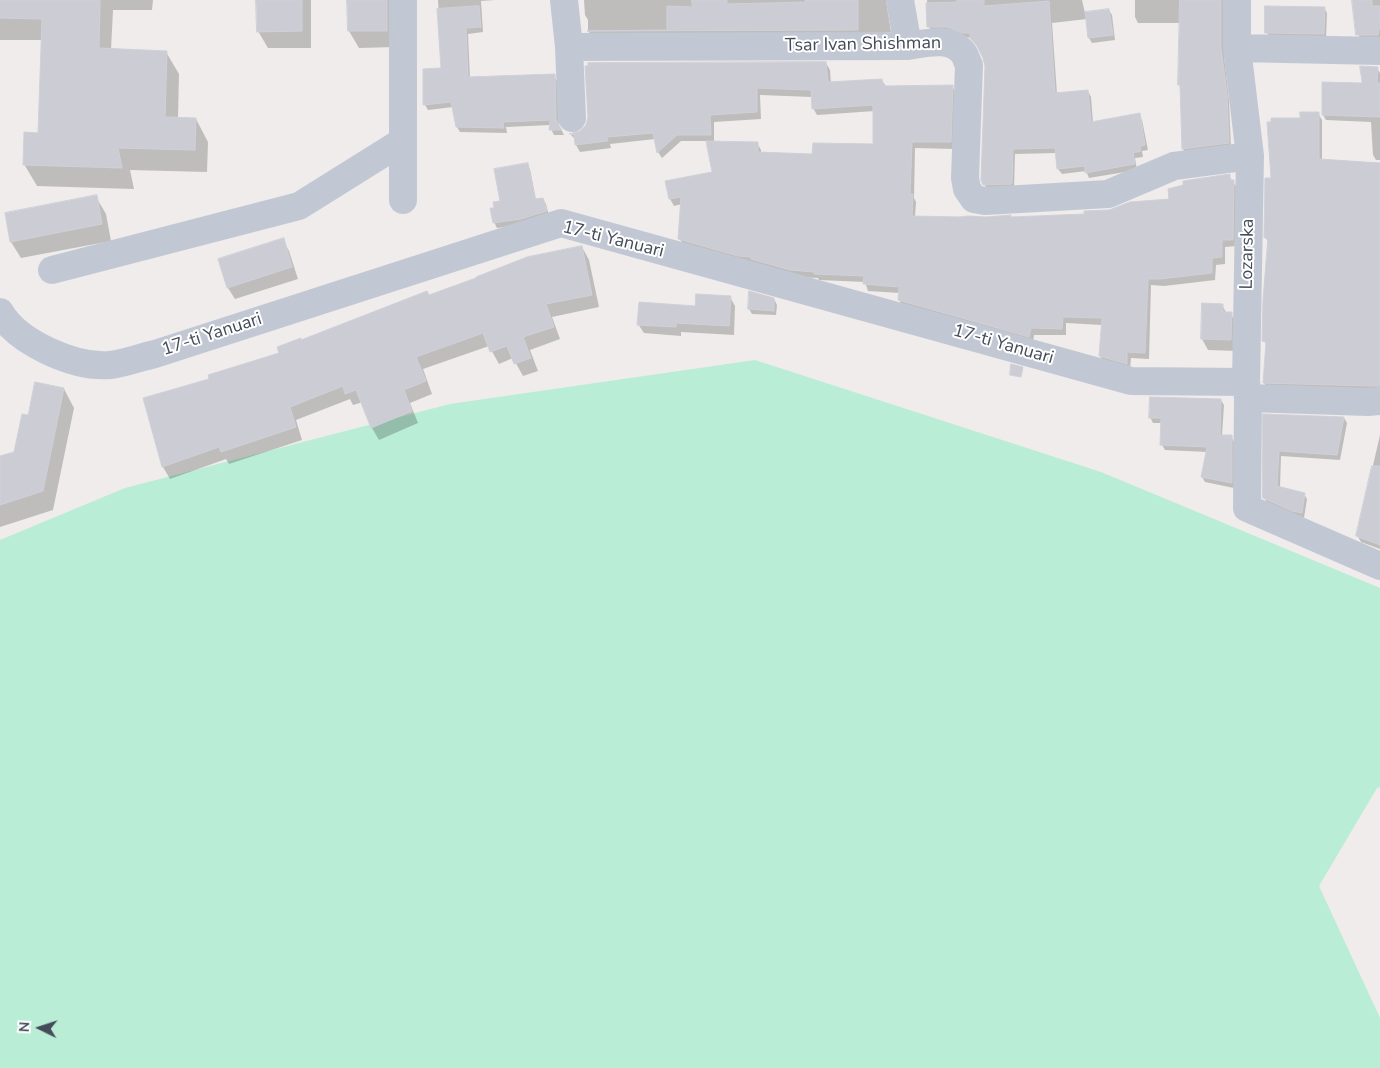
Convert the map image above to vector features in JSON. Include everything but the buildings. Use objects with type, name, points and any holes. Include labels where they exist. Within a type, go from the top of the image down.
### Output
[{"type":"street","points":[[403,0],[403,200]]},
{"type":"street","points":[[564,0],[569,47],[572,118]]},
{"type":"street","points":[[900,0],[908,46]]},
{"type":"street","name":"Lozarska","points":[[1237,0],[1237,48],[1250,156],[1247,508],[1380,566]]},
{"type":"street","name":"Tsar Ivan Shishman","points":[[569,47],[908,46],[939,41],[952,45],[963,53],[969,65],[967,189],[974,199],[985,201],[1108,194],[1174,166],[1250,156]]},
{"type":"street","points":[[1237,48],[1380,51]]},
{"type":"street","points":[[52,270],[299,206],[403,141]]},
{"type":"street","name":"17-ti Yanuari","points":[[1,318],[29,341],[49,352],[91,364],[110,365],[155,354],[561,224],[1131,381],[1368,402],[1380,401]]},
{"type":"green space","points":[[755,360],[1101,472],[1380,588],[1380,787],[1377,788],[1319,886],[1380,1018],[1380,1068],[0,1068],[0,540],[125,488],[450,404]]}]
